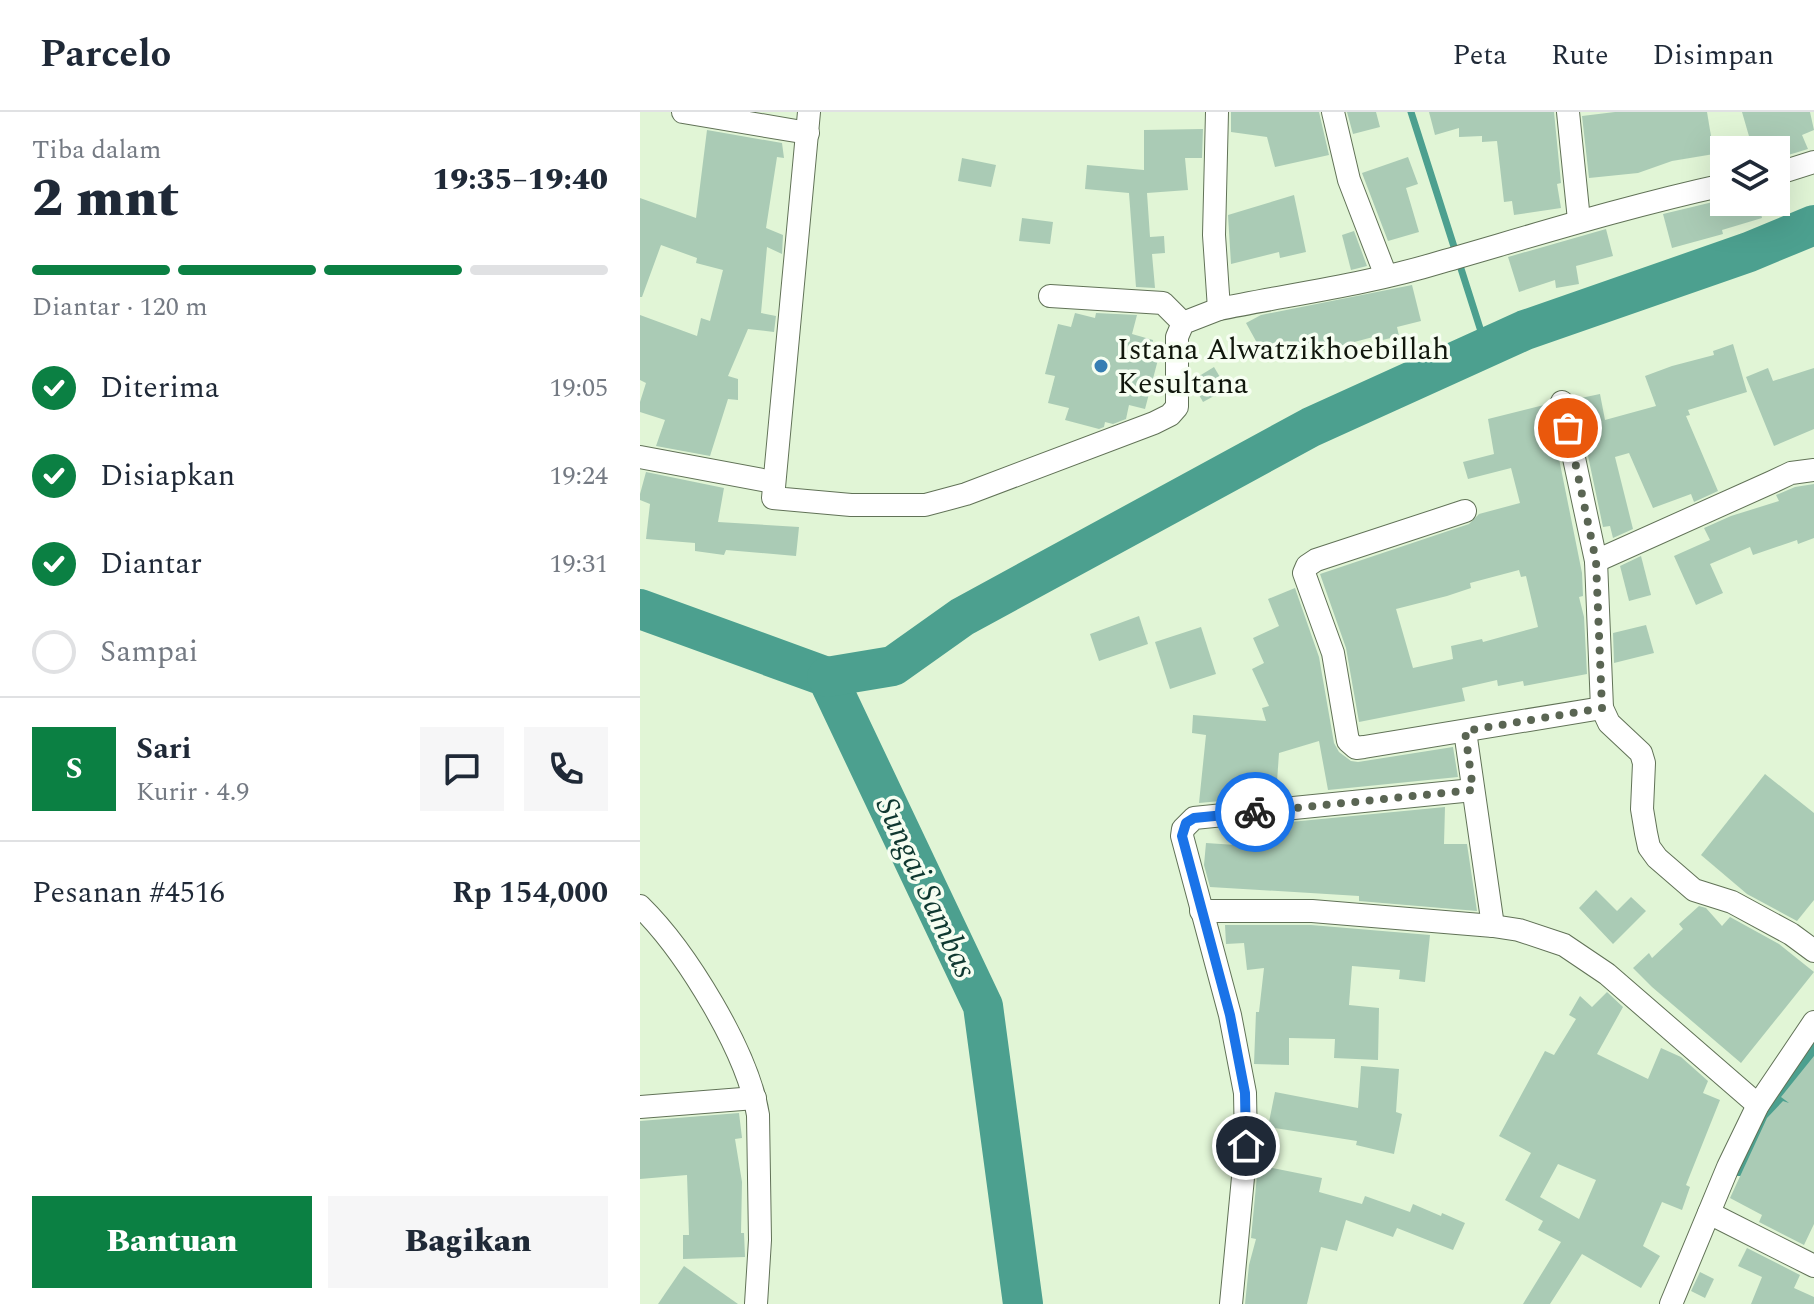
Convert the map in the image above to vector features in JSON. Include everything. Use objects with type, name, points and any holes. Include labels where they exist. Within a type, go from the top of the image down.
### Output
[{"type":"street","points":[[683,112],[809,122],[773,498],[851,505],[925,505],[966,494],[1170,415],[1177,407],[1177,337],[1183,323],[1219,309],[1386,276],[1579,220],[1710,188]]},
{"type":"street","points":[[1217,112],[1214,208],[1219,309]]},
{"type":"street","points":[[1333,112],[1349,180],[1386,276]]},
{"type":"street","points":[[1568,112],[1579,220]]},
{"type":"street","points":[[1790,170],[1814,162]]},
{"type":"street","points":[[1050,296],[1163,303],[1183,323]]},
{"type":"street","points":[[1562,402],[1596,561],[1602,708],[1609,723],[1641,753],[1644,763],[1642,809],[1649,847],[1657,858],[1694,890],[1732,902],[1791,934],[1814,951]]},
{"type":"street","points":[[640,457],[773,482]]},
{"type":"street","points":[[1596,561],[1791,473],[1814,470]]},
{"type":"street","points":[[1465,511],[1316,560],[1307,566],[1304,573],[1333,653],[1348,741],[1352,746],[1364,747],[1602,708]]},
{"type":"street","points":[[1465,731],[1493,926]]},
{"type":"street","points":[[1231,1304],[1246,1146],[1245,1093],[1230,1015],[1182,836],[1186,823],[1194,818],[1473,790]]},
{"type":"street","points":[[640,906],[706,993],[737,1051],[755,1098],[760,1240],[756,1304]]},
{"type":"street","points":[[1201,911],[1312,911],[1493,926],[1519,930],[1564,945],[1607,974],[1758,1105]]},
{"type":"street","points":[[1671,1304],[1758,1105],[1814,1022]]},
{"type":"street","points":[[640,1107],[755,1098]]},
{"type":"street","points":[[1709,1213],[1814,1266]]},
{"type":"building","points":[[1231,112],[1319,112],[1329,155],[1275,167],[1267,137],[1231,132]]},
{"type":"building","points":[[1347,112],[1376,112],[1380,127],[1353,134]]},
{"type":"building","points":[[1429,112],[1554,112],[1561,208],[1514,215],[1512,201],[1504,202],[1497,141],[1482,142],[1482,136],[1459,137],[1459,128],[1435,135]]},
{"type":"building","points":[[1615,112],[1707,112],[1710,155],[1672,161],[1638,173],[1589,178],[1582,116]]},
{"type":"building","points":[[1742,112],[1810,112],[1814,130],[1802,135],[1808,149],[1790,154],[1790,136],[1749,136]]},
{"type":"building","points":[[1203,129],[1202,158],[1185,158],[1188,190],[1147,193],[1150,237],[1164,236],[1165,253],[1152,254],[1155,288],[1136,287],[1129,193],[1085,189],[1087,165],[1144,170],[1144,130]]},
{"type":"building","points":[[707,130],[782,143],[784,158],[777,157],[766,228],[783,235],[782,254],[767,247],[761,313],[776,316],[774,332],[748,329],[728,376],[738,379],[738,400],[728,399],[710,456],[656,446],[665,420],[640,412],[646,383],[640,380],[640,315],[697,336],[701,318],[710,321],[723,270],[696,263],[697,258],[661,245],[640,297],[640,198],[696,218]]},
{"type":"building","points":[[1408,157],[1418,184],[1406,188],[1419,232],[1388,241],[1362,173]]},
{"type":"building","points":[[962,158],[996,165],[991,187],[958,181]]},
{"type":"building","points":[[1294,195],[1306,252],[1280,258],[1279,252],[1231,264],[1228,215]]},
{"type":"building","points":[[1710,203],[1710,216],[1762,218],[1722,230],[1723,234],[1672,248],[1663,214]]},
{"type":"building","points":[[1022,218],[1053,222],[1050,244],[1019,241]]},
{"type":"building","points":[[1606,229],[1613,256],[1576,266],[1579,284],[1556,288],[1555,280],[1519,292],[1508,257]]},
{"type":"building","points":[[1354,231],[1367,266],[1351,270],[1342,235]]},
{"type":"building","points":[[1412,285],[1421,321],[1397,327],[1399,336],[1374,342],[1373,337],[1295,358],[1292,347],[1267,361],[1246,323],[1261,315]]},
{"type":"building","points":[[1075,313],[1095,318],[1096,313],[1137,315],[1132,334],[1153,340],[1151,350],[1160,352],[1145,409],[1129,405],[1126,419],[1113,424],[1105,422],[1104,427],[1099,429],[1065,420],[1069,408],[1048,403],[1055,376],[1045,374],[1058,324],[1071,327]]},
{"type":"building","points":[[1733,344],[1747,392],[1688,410],[1690,415],[1686,416],[1718,491],[1694,502],[1691,494],[1653,508],[1629,453],[1615,457],[1633,529],[1613,538],[1610,526],[1603,527],[1576,399],[1600,394],[1605,420],[1656,406],[1645,376],[1714,355],[1713,351]]},
{"type":"building","points":[[1214,367],[1227,389],[1203,402],[1191,381]]},
{"type":"building","points":[[1768,368],[1773,381],[1814,368],[1814,429],[1774,446],[1746,377]]},
{"type":"building","points":[[1548,404],[1582,573],[1583,596],[1579,597],[1584,617],[1587,674],[1524,686],[1523,681],[1498,686],[1497,680],[1462,688],[1465,701],[1359,722],[1346,648],[1320,574],[1469,524],[1479,514],[1520,503],[1511,468],[1468,479],[1463,462],[1494,454],[1488,419]],"holes":[[[1519,570],[1521,577],[1526,576],[1538,627],[1483,642],[1482,639],[1451,646],[1453,659],[1413,668],[1396,609],[1447,596],[1471,588],[1470,583]]]},
{"type":"building","points":[[646,472],[724,488],[718,522],[799,527],[796,556],[726,550],[724,555],[695,551],[695,543],[646,539],[650,504],[640,500],[640,494]]},
{"type":"building","points":[[1814,484],[1814,538],[1798,544],[1797,540],[1753,555],[1750,547],[1710,564],[1723,593],[1696,605],[1674,556],[1710,540],[1704,528],[1779,501],[1776,495],[1795,487]]},
{"type":"building","points":[[1641,556],[1651,595],[1629,601],[1620,566]]},
{"type":"building","points":[[1295,588],[1319,657],[1334,743],[1339,752],[1358,762],[1453,747],[1458,777],[1328,790],[1319,741],[1279,753],[1276,796],[1199,803],[1206,735],[1192,733],[1193,715],[1266,721],[1262,708],[1269,706],[1252,669],[1264,663],[1253,638],[1279,626],[1268,599]]},
{"type":"building","points":[[1139,616],[1148,644],[1099,661],[1090,634]]},
{"type":"building","points":[[1646,625],[1654,653],[1614,663],[1613,633]]},
{"type":"building","points":[[1201,627],[1216,674],[1170,689],[1155,642]]},
{"type":"building","points":[[1765,774],[1814,813],[1814,900],[1797,921],[1747,894],[1701,855]]},
{"type":"building","points":[[1445,807],[1444,844],[1467,844],[1477,911],[1359,901],[1359,896],[1210,887],[1204,865],[1206,843],[1262,843],[1260,825]]},
{"type":"building","points":[[1596,890],[1617,911],[1631,897],[1646,911],[1613,944],[1579,908]]},
{"type":"building","points":[[1699,906],[1706,908],[1722,926],[1730,917],[1779,944],[1814,972],[1741,1063],[1633,968],[1649,953],[1652,958],[1683,929],[1679,924]]},
{"type":"building","points":[[1225,925],[1311,925],[1430,935],[1425,982],[1399,979],[1400,970],[1352,966],[1349,1005],[1379,1008],[1378,1060],[1334,1058],[1335,1039],[1289,1038],[1289,1065],[1254,1064],[1256,1012],[1259,1012],[1264,968],[1247,970],[1244,943],[1226,944]]},
{"type":"building","points":[[1607,992],[1623,1007],[1597,1054],[1648,1079],[1661,1048],[1681,1057],[1708,1081],[1703,1093],[1720,1100],[1686,1185],[1690,1187],[1682,1210],[1662,1202],[1643,1246],[1660,1256],[1641,1288],[1582,1254],[1550,1304],[1523,1304],[1561,1242],[1538,1230],[1543,1221],[1505,1200],[1531,1153],[1499,1136],[1545,1051],[1554,1055],[1576,1019],[1569,1015],[1580,996],[1592,1007]],"holes":[[[1558,1164],[1596,1180],[1579,1219],[1540,1197]]]},
{"type":"building","points":[[1814,1056],[1814,1224],[1804,1245],[1759,1222],[1762,1215],[1730,1198],[1767,1118],[1783,1101],[1789,1103],[1781,1097]]},
{"type":"building","points":[[1361,1066],[1399,1069],[1396,1112],[1402,1114],[1394,1154],[1356,1145],[1357,1141],[1268,1127],[1275,1092],[1358,1108]]},
{"type":"building","points":[[739,1113],[742,1138],[735,1139],[742,1182],[741,1233],[744,1233],[745,1257],[683,1259],[683,1235],[689,1235],[687,1175],[640,1179],[640,1121]]},
{"type":"building","points":[[1258,1165],[1322,1178],[1319,1192],[1362,1204],[1365,1196],[1410,1212],[1413,1204],[1465,1223],[1453,1250],[1397,1228],[1393,1237],[1346,1220],[1337,1251],[1321,1247],[1307,1304],[1245,1304],[1249,1265],[1256,1239],[1251,1238]]},
{"type":"building","points":[[1747,1248],[1800,1275],[1794,1288],[1814,1297],[1814,1304],[1751,1304],[1762,1277],[1738,1266]]},
{"type":"building","points":[[684,1266],[738,1304],[658,1304]]},
{"type":"building","points":[[1700,1272],[1714,1279],[1705,1298],[1691,1291]]},
{"type":"waterway","points":[[1411,112],[1486,347]]},
{"type":"waterway","points":[[827,677],[893,666],[962,617],[1311,427],[1525,330],[1749,252],[1814,225]]},
{"type":"waterway","name":"Sungai Sambas","points":[[640,609],[827,677],[983,1006],[1023,1304]]},
{"type":"waterway","points":[[1740,1164],[1746,1149],[1814,1049]]},
{"type":"way so far","points":[[1255,812],[1473,790],[1465,731],[1602,708],[1596,561],[1568,428]]},
{"type":"place","name":"Istana Alwatzikhoebillah Kesultana","points":[[1101,366]]},
{"type":"route","points":[[1246,1146],[1245,1093],[1230,1015],[1182,836],[1186,823],[1194,818],[1255,812]]}]
